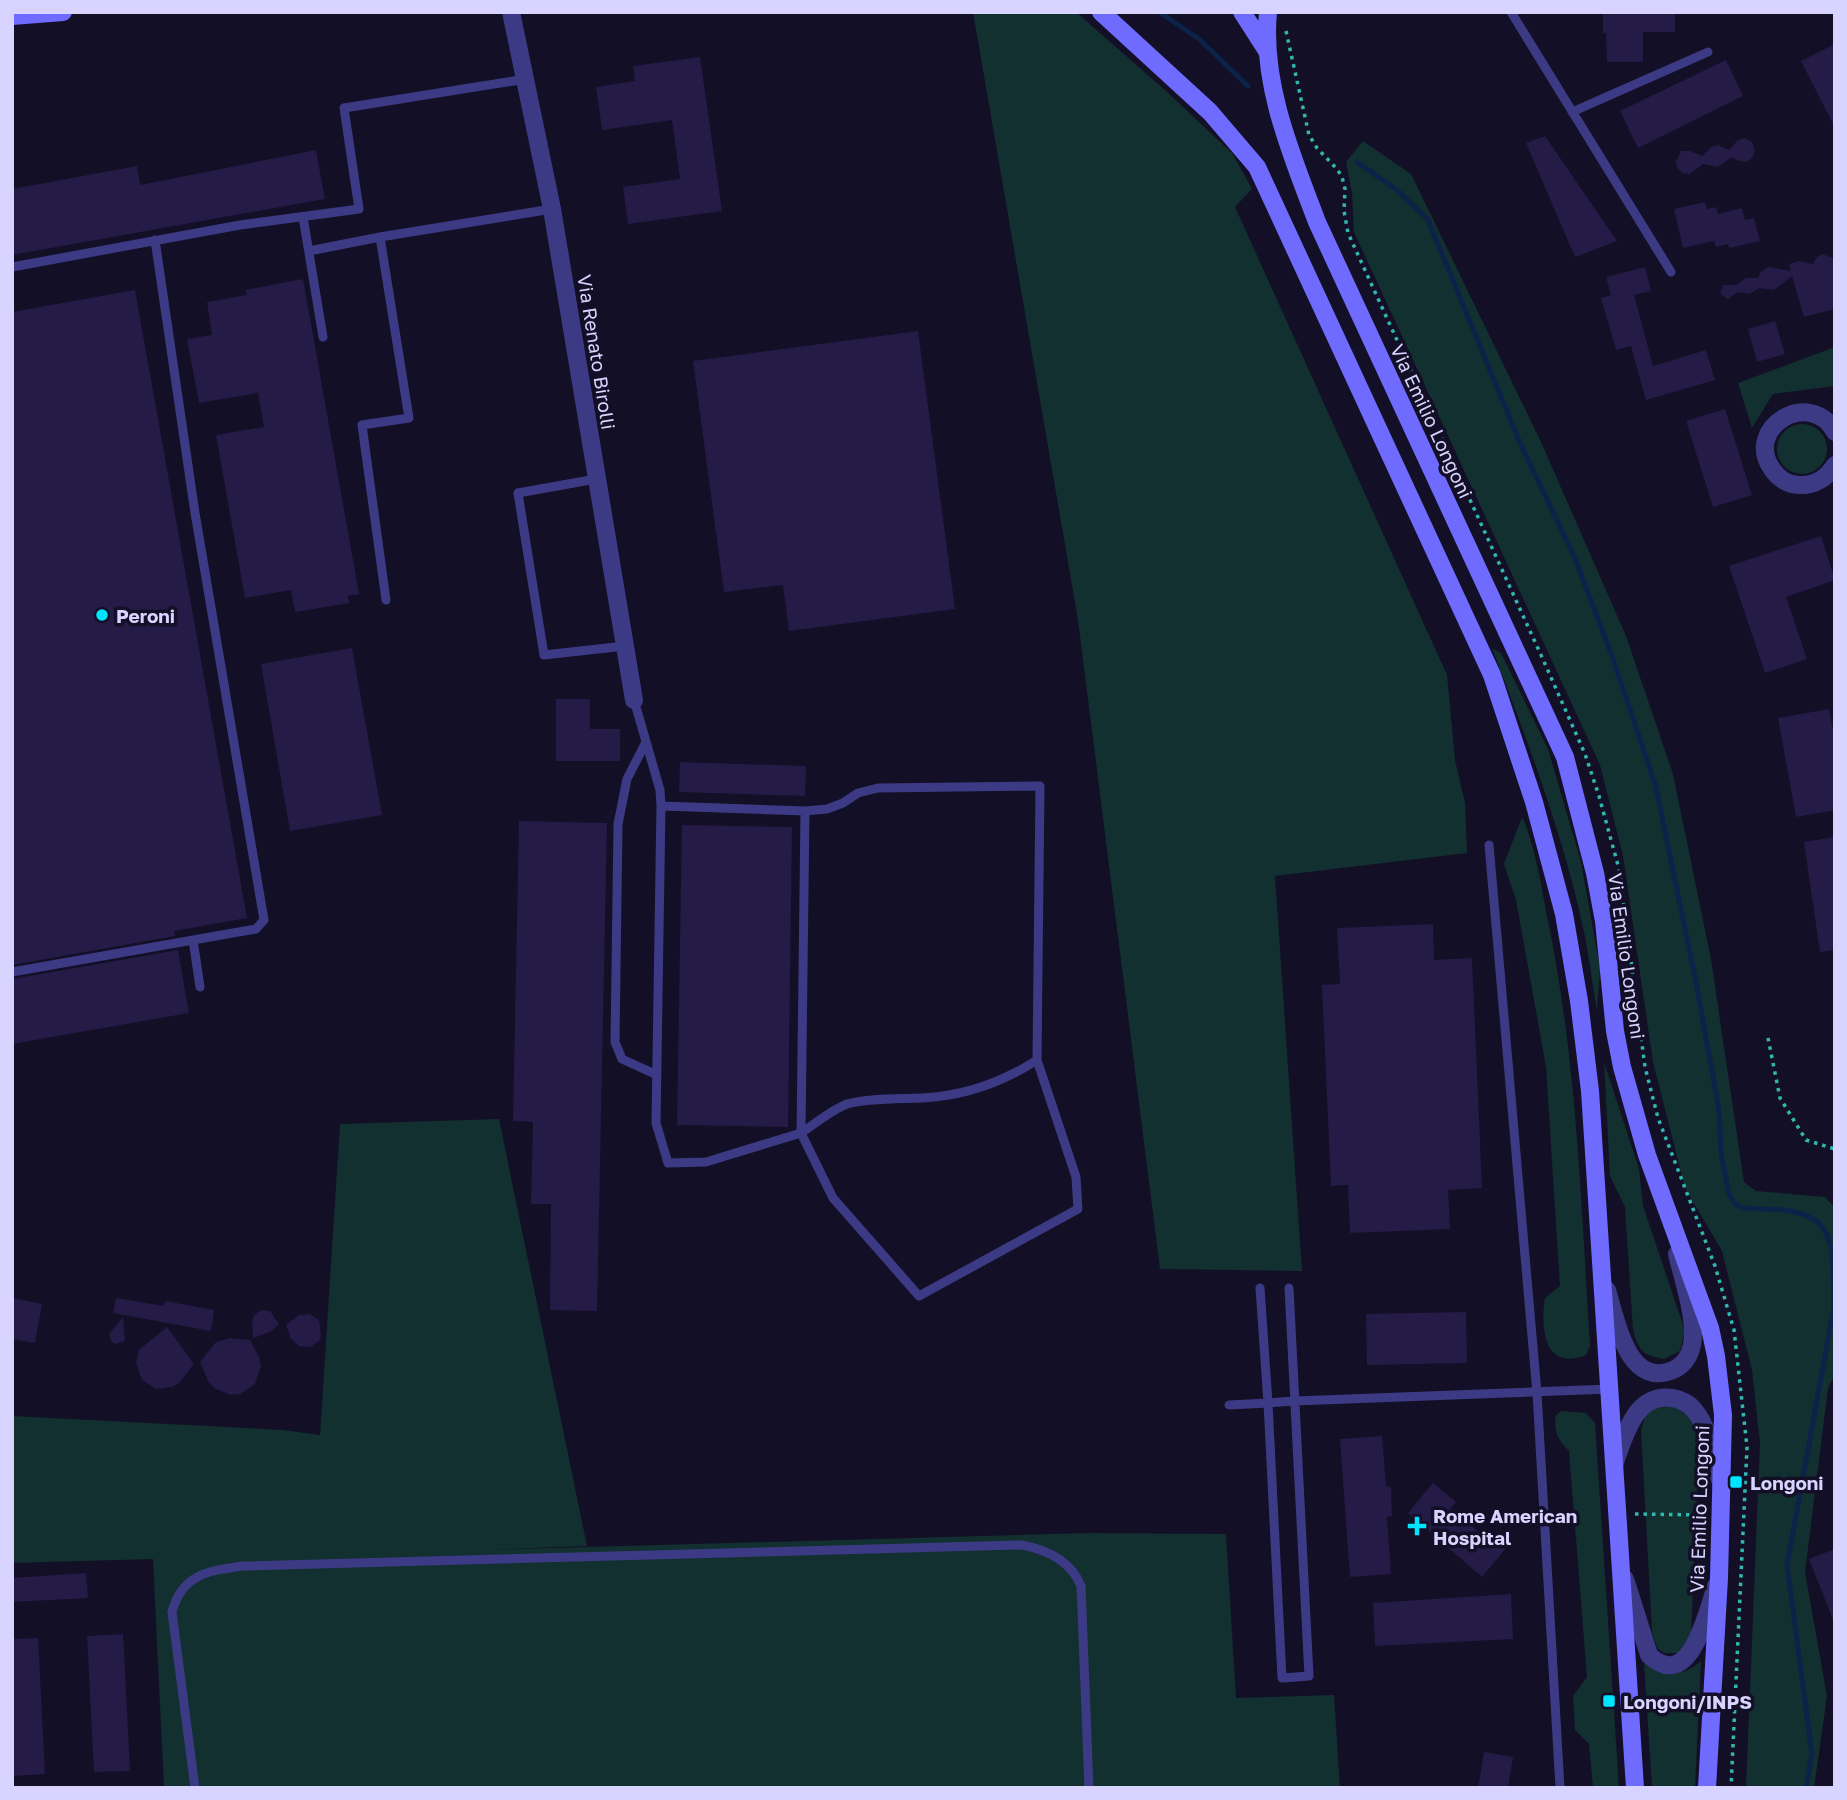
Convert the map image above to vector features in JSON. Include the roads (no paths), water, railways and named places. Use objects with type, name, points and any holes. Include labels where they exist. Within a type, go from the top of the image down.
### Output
[{"type":"street","points":[[12,16],[63,12]]},
{"type":"street","name":"Via Renato Birolli","points":[[510,12],[552,209],[634,700]]},
{"type":"street","points":[[1101,12],[1210,113],[1257,167],[1492,675],[1534,802],[1564,914],[1579,1001],[1590,1091],[1635,1788]]},
{"type":"street","points":[[1241,12],[1267,51]]},
{"type":"street","name":"Via Emilio Longoni","points":[[1268,12],[1267,51],[1276,101],[1294,161],[1317,222],[1565,757],[1595,873],[1604,921],[1615,1031],[1622,1067],[1647,1155],[1700,1298],[1716,1356],[1723,1415],[1721,1516],[1707,1788]]},
{"type":"street","points":[[1835,432],[1816,414],[1791,414],[1780,419],[1771,428],[1765,452],[1768,464],[1775,474],[1785,482],[1797,485],[1810,485],[1821,481],[1835,465]]},
{"type":"street","points":[[1601,1273],[1622,1340],[1632,1359],[1646,1370],[1659,1373],[1681,1365],[1691,1350],[1692,1325],[1669,1212]]},
{"type":"street","points":[[1615,1462],[1627,1430],[1640,1409],[1659,1399],[1676,1399],[1689,1405],[1700,1419],[1721,1485]]},
{"type":"street","points":[[1622,1573],[1649,1655],[1666,1664],[1681,1662],[1693,1650],[1719,1578]]},
{"type":"lane","points":[[1511,12],[1671,272]]},
{"type":"lane","points":[[1572,112],[1708,52]]},
{"type":"lane","points":[[12,267],[155,240],[359,209],[344,108],[526,79]]},
{"type":"lane","points":[[309,251],[552,209]]},
{"type":"lane","points":[[303,217],[323,337]]},
{"type":"lane","points":[[380,237],[409,418],[362,425],[386,600]]},
{"type":"lane","points":[[12,972],[256,929],[264,920],[197,526],[155,240]]},
{"type":"lane","points":[[596,479],[518,493],[544,655],[625,646]]},
{"type":"lane","points":[[634,700],[660,790],[656,1123],[668,1163],[706,1162],[802,1133],[846,1105],[925,1098],[973,1090],[1011,1077],[1038,1060]]},
{"type":"lane","points":[[646,742],[626,779],[618,824],[615,1042],[622,1059],[657,1075]]},
{"type":"lane","points":[[661,806],[805,811],[827,809],[858,793],[878,788],[1040,786],[1038,1060],[1076,1177],[1078,1209],[919,1296],[833,1198],[802,1133],[805,811]]},
{"type":"lane","points":[[1489,845],[1537,1393],[1560,1788]]},
{"type":"lane","points":[[193,940],[200,987]]},
{"type":"lane","points":[[1260,1288],[1282,1678],[1309,1676],[1289,1288]]},
{"type":"lane","points":[[1229,1405],[1610,1389]]},
{"type":"lane","points":[[195,1788],[172,1612],[175,1599],[184,1586],[191,1580],[211,1572],[243,1566],[1022,1545],[1046,1552],[1063,1561],[1071,1568],[1081,1586],[1089,1788]]},
{"type":"waterway","points":[[1159,12],[1199,39],[1248,86]]},
{"type":"waterway","points":[[1357,162],[1397,190],[1428,220],[1520,443],[1574,556],[1612,656],[1656,787],[1719,1110],[1721,1153],[1729,1194],[1735,1204],[1744,1208],[1786,1210],[1803,1214],[1818,1222],[1832,1249],[1834,1306],[1787,1565],[1812,1754],[1806,1788]]},
{"type":"place","name":"Peroni","points":[[102,615]]},
{"type":"place","name":"Longoni","points":[[1736,1482]]},
{"type":"place","name":"Rome American Hospital","points":[[1417,1526]]},
{"type":"place","name":"Longoni/INPS","points":[[1609,1701]]}]
